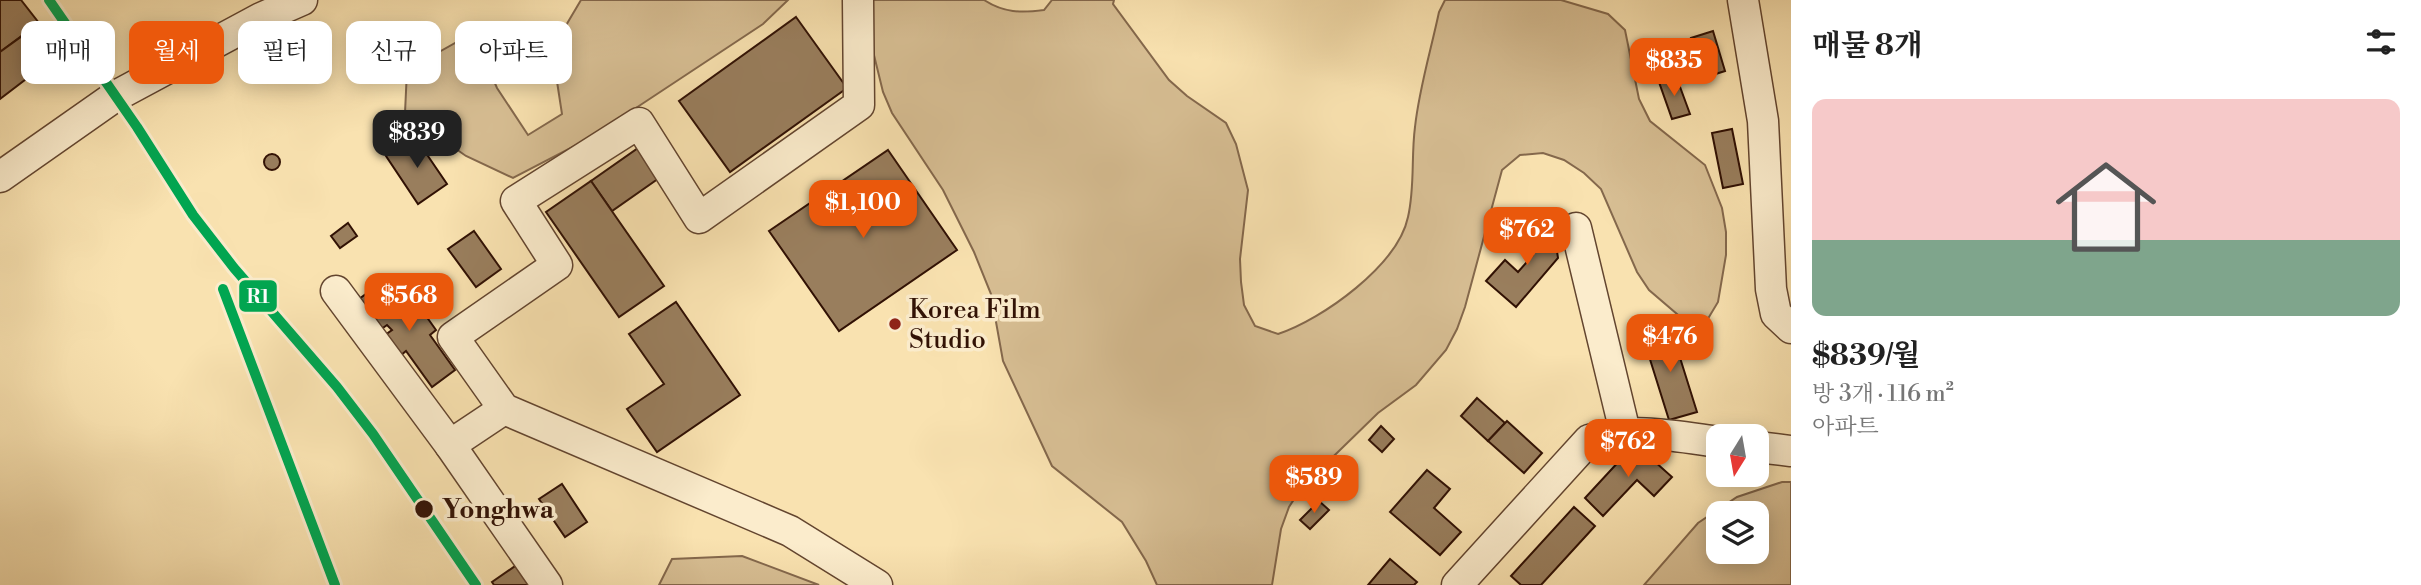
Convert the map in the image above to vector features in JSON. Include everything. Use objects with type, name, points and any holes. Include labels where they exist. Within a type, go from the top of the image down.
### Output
[{"type":"street","points":[[0,177],[114,97],[261,18],[302,0]]},
{"type":"street","points":[[858,0],[859,105],[699,218],[639,123],[516,201],[557,265],[453,337],[504,409],[790,531],[877,585]]},
{"type":"street","points":[[1743,0],[1763,121],[1771,289],[1776,314],[1791,328]]},
{"type":"street","points":[[1576,228],[1625,432]]},
{"type":"street","points":[[336,291],[450,445],[547,585]]},
{"type":"street","points":[[450,445],[504,409]]},
{"type":"street","points":[[1457,585],[1589,440],[1625,432],[1706,441]]},
{"type":"street","points":[[1769,442],[1791,432]]},
{"type":"street","points":[[1769,448],[1791,451]]},
{"type":"shaded area","points":[[581,0],[788,0],[763,24],[592,137],[513,178],[466,156],[405,113],[406,84],[441,84],[441,51],[455,43],[455,84],[495,84],[528,135],[562,114],[557,84],[572,84],[572,21],[569,21]]},
{"type":"shaded area","points":[[866,0],[984,0],[1006,10],[1020,12],[1044,10],[1052,0],[1114,0],[1113,4],[1169,80],[1226,123],[1236,144],[1248,190],[1240,259],[1244,305],[1255,326],[1278,334],[1316,316],[1356,288],[1390,253],[1401,235],[1410,206],[1419,98],[1439,12],[1445,0],[1561,0],[1608,14],[1625,30],[1639,99],[1650,121],[1705,165],[1722,208],[1726,255],[1718,302],[1706,322],[1684,320],[1649,290],[1637,272],[1601,189],[1584,173],[1564,160],[1543,153],[1520,155],[1502,170],[1465,307],[1446,350],[1416,385],[1378,413],[1302,487],[1289,507],[1281,529],[1272,585],[1157,585],[1122,522],[1052,466],[1003,361],[991,294],[974,252],[943,190],[892,113],[883,92],[872,47]]},
{"type":"shaded area","points":[[1782,482],[1791,482],[1791,585],[1644,585],[1698,523],[1706,518],[1706,564],[1769,564],[1769,501],[1731,501]]},
{"type":"shaded area","points":[[742,556],[819,585],[659,585],[672,559]]},
{"type":"building","points":[[0,0],[21,0],[37,21],[21,21],[21,36],[0,52]]},
{"type":"building","points":[[796,17],[847,88],[730,172],[679,101]]},
{"type":"building","points":[[1713,31],[1725,71],[1703,78],[1691,38]]},
{"type":"building","points":[[21,37],[21,83],[0,99],[0,52]]},
{"type":"building","points":[[1676,76],[1690,114],[1672,119],[1659,82]]},
{"type":"building","points":[[1732,129],[1743,184],[1723,188],[1712,133]]},
{"type":"building","points":[[415,137],[447,184],[418,204],[386,156]]},
{"type":"building","points":[[641,146],[662,176],[612,211],[591,181]]},
{"type":"building","points":[[888,150],[957,250],[839,331],[769,231]]},
{"type":"building","points":[[272,154],[278,156],[278,168],[272,170],[266,168],[264,162],[266,156]]},
{"type":"building","points":[[591,181],[664,286],[619,317],[546,212]]},
{"type":"building","points":[[348,223],[357,236],[340,248],[331,236]]},
{"type":"building","points":[[1553,225],[1558,258],[1516,307],[1486,281],[1505,260],[1518,272],[1533,255],[1528,229]]},
{"type":"building","points":[[474,231],[501,269],[476,287],[448,249]]},
{"type":"building","points":[[395,286],[415,314],[421,309],[436,330],[430,335],[455,370],[432,387],[406,351],[400,356],[385,335],[392,330],[387,325],[380,330],[359,299],[373,289],[379,297]]},
{"type":"building","points":[[676,302],[740,395],[657,452],[627,409],[664,384],[629,334]]},
{"type":"building","points":[[1671,329],[1697,412],[1669,420],[1643,337]]},
{"type":"building","points":[[1477,398],[1505,423],[1488,441],[1461,416]]},
{"type":"building","points":[[1507,421],[1542,453],[1524,473],[1488,441]]},
{"type":"building","points":[[1381,426],[1394,439],[1382,452],[1369,440]]},
{"type":"building","points":[[1635,444],[1672,477],[1654,496],[1637,480],[1603,516],[1585,498]]},
{"type":"building","points":[[1427,470],[1450,489],[1434,508],[1461,532],[1440,555],[1390,512]]},
{"type":"building","points":[[562,484],[587,522],[565,537],[539,499]]},
{"type":"building","points":[[1319,501],[1329,510],[1310,529],[1300,520]]},
{"type":"building","points":[[1574,507],[1595,526],[1541,585],[1521,585],[1511,576]]},
{"type":"building","points":[[1390,559],[1417,582],[1414,585],[1368,585]]},
{"type":"building","points":[[521,562],[537,585],[494,585],[492,582]]},
{"type":"transit line","name":"R1","points":[[49,0],[137,127],[193,215],[373,434],[476,585]]},
{"type":"transit line","name":"R1","points":[[223,289],[335,585]]},
{"type":"place","name":"Korea Film Studio","points":[[895,324]]},
{"type":"place","name":"Yonghwa","points":[[424,509]]}]
